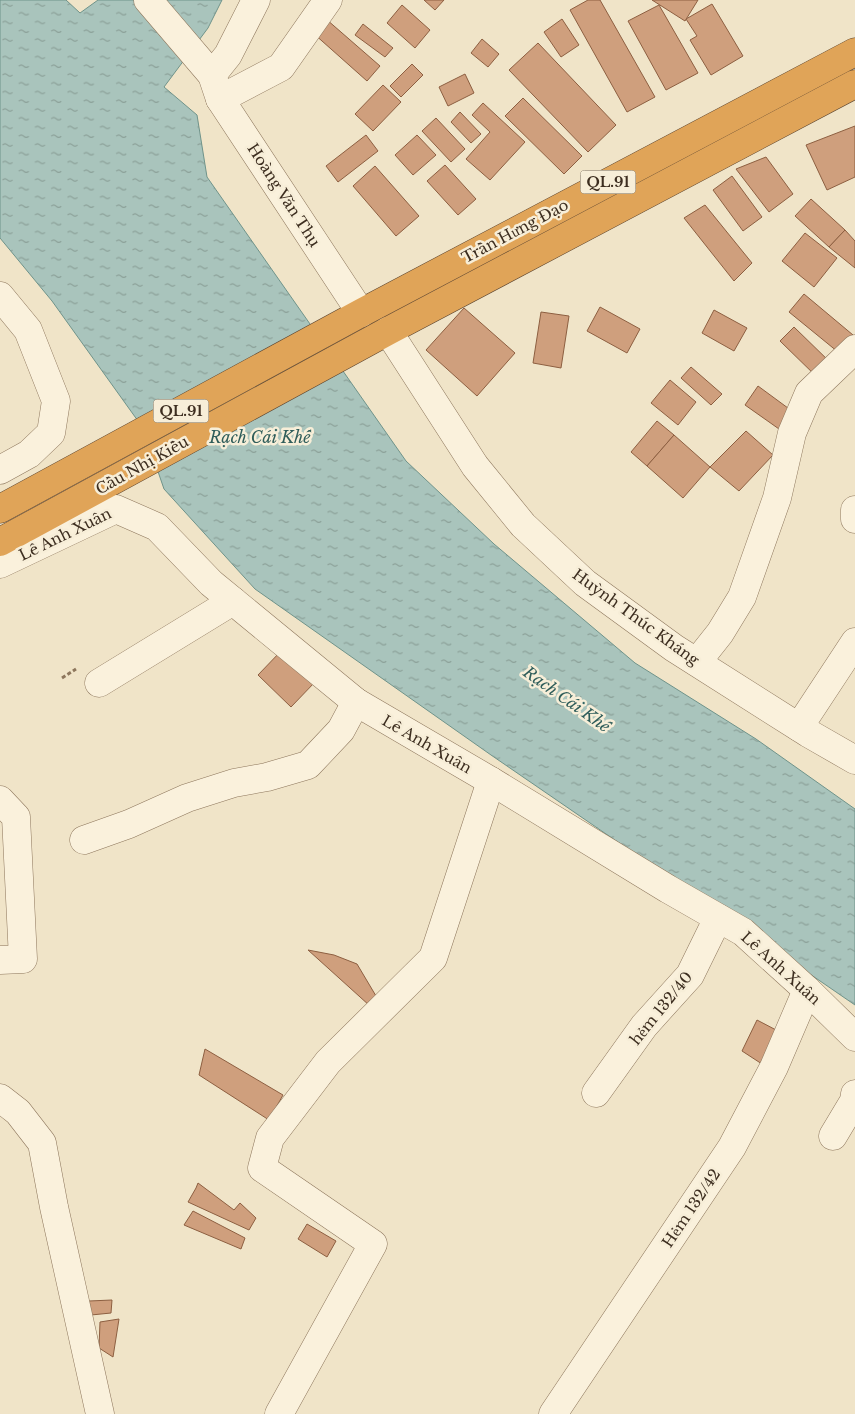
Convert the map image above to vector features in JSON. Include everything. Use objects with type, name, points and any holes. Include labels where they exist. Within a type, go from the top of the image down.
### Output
[{"type":"highway","name":"Trần Hưng Đạo","points":[[361,313],[855,52]]},
{"type":"highway","name":"Trần Hưng Đạo","points":[[362,344],[855,84]]},
{"type":"highway","name":"Cầu Nhị Kiều","points":[[0,509],[361,313]]},
{"type":"highway","name":"Cầu Nhị Kiều","points":[[0,542],[362,344]]},
{"type":"street","name":"Hoàng Văn Thụ","points":[[148,0],[216,87],[361,313]]},
{"type":"street","points":[[216,87],[228,55],[256,0]]},
{"type":"street","points":[[216,87],[281,67],[328,0]]},
{"type":"street","points":[[0,296],[28,330],[56,400],[52,432],[30,454],[0,470]]},
{"type":"street","name":"Huỳnh Thúc Kháng","points":[[388,330],[475,466],[523,525],[585,583],[674,648],[855,760]]},
{"type":"street","points":[[696,662],[720,633],[742,597],[776,498],[792,433],[809,393],[855,349]]},
{"type":"street","name":"Lê Anh Xuân","points":[[0,564],[116,509],[157,527],[211,583],[356,702],[743,932],[855,1037]]},
{"type":"street","points":[[855,510],[855,519]]},
{"type":"street","points":[[99,683],[232,601]]},
{"type":"street","points":[[799,727],[855,642]]},
{"type":"street","points":[[84,840],[129,824],[187,798],[234,783],[267,777],[308,765],[341,730],[356,702]]},
{"type":"street","points":[[279,1414],[373,1244],[262,1168],[270,1138],[328,1062],[433,958],[491,781]]},
{"type":"street","points":[[0,800],[16,818],[23,959],[0,960]]},
{"type":"street","name":"hẻm 132/40","points":[[596,1093],[644,1026],[690,975],[718,918]]},
{"type":"street","name":"Hẻm 132/42","points":[[553,1414],[732,1147],[774,1067],[807,990]]},
{"type":"street","points":[[833,1136],[854,1101],[855,1094]]},
{"type":"street","points":[[0,1098],[18,1112],[42,1143],[54,1207],[100,1414]]},
{"type":"water","name":"Rạch Cái Khế","points":[[0,0],[66,0],[80,13],[98,0],[222,0],[208,28],[164,87],[197,115],[207,177],[406,461],[494,544],[635,663],[756,739],[855,809],[855,1005],[491,755],[255,589],[164,489],[143,428],[52,301],[0,238]]},
{"type":"building","points":[[424,0],[444,0],[435,10]]},
{"type":"building","points":[[588,0],[600,0],[655,97],[627,112],[570,10]]},
{"type":"building","points":[[652,0],[698,0],[685,21]]},
{"type":"building","points":[[712,4],[743,56],[711,75],[690,40],[697,36],[686,19]]},
{"type":"building","points":[[402,5],[430,30],[415,48],[387,23]]},
{"type":"building","points":[[659,5],[698,73],[666,90],[628,21]]},
{"type":"building","points":[[326,19],[380,66],[367,81],[313,33]]},
{"type":"building","points":[[562,19],[579,45],[561,57],[544,32]]},
{"type":"building","points":[[363,24],[393,48],[385,57],[355,35]]},
{"type":"building","points":[[482,39],[499,54],[488,67],[471,53]]},
{"type":"building","points":[[538,43],[616,125],[588,152],[509,70]]},
{"type":"building","points":[[412,64],[423,75],[401,97],[390,86]]},
{"type":"building","points":[[465,74],[474,93],[448,106],[439,87]]},
{"type":"building","points":[[383,85],[401,102],[373,131],[355,114]]},
{"type":"building","points":[[523,98],[582,156],[564,174],[505,116]]},
{"type":"building","points":[[483,103],[525,142],[490,180],[466,159],[490,132],[472,115]]},
{"type":"building","points":[[460,112],[481,134],[471,143],[451,122]]},
{"type":"building","points":[[436,118],[465,149],[451,162],[422,131]]},
{"type":"building","points":[[855,126],[855,177],[827,190],[806,145]]},
{"type":"building","points":[[366,135],[378,151],[338,182],[326,166]]},
{"type":"building","points":[[417,135],[436,155],[413,175],[395,155]]},
{"type":"building","points":[[766,157],[793,194],[769,212],[736,169]]},
{"type":"building","points":[[445,165],[476,199],[458,215],[427,181]]},
{"type":"building","points":[[375,166],[419,216],[396,236],[353,186]]},
{"type":"building","points":[[732,176],[762,217],[743,231],[713,190]]},
{"type":"building","points":[[811,199],[845,230],[829,247],[795,216]]},
{"type":"building","points":[[705,205],[752,263],[734,281],[684,218]]},
{"type":"building","points":[[845,230],[855,241],[855,268],[829,247]]},
{"type":"building","points":[[805,233],[837,258],[814,287],[782,261]]},
{"type":"building","points":[[804,294],[853,335],[838,352],[789,312]]},
{"type":"building","points":[[600,307],[640,329],[627,353],[587,331]]},
{"type":"building","points":[[464,308],[515,353],[477,396],[426,350]]},
{"type":"building","points":[[714,310],[747,328],[734,351],[702,333]]},
{"type":"building","points":[[541,312],[569,316],[561,368],[533,363]]},
{"type":"building","points":[[794,327],[833,365],[819,379],[780,341]]},
{"type":"building","points":[[691,367],[722,394],[711,405],[681,378]]},
{"type":"building","points":[[670,380],[696,402],[678,425],[651,403]]},
{"type":"building","points":[[758,386],[792,411],[779,429],[745,405]]},
{"type":"building","points":[[657,421],[674,435],[647,466],[631,452]]},
{"type":"building","points":[[746,431],[773,455],[739,491],[710,467]]},
{"type":"building","points":[[674,435],[710,467],[683,498],[647,466]]},
{"type":"building","points":[[282,650],[315,682],[291,707],[258,675]]},
{"type":"building","points":[[308,950],[334,955],[357,964],[379,1001],[370,1006]]},
{"type":"building","points":[[757,1020],[778,1031],[762,1064],[742,1051]]},
{"type":"building","points":[[205,1049],[283,1095],[269,1120],[199,1075]]},
{"type":"building","points":[[198,1183],[234,1210],[240,1203],[256,1218],[249,1230],[188,1202]]},
{"type":"building","points":[[193,1211],[245,1238],[241,1249],[184,1225]]},
{"type":"building","points":[[307,1224],[336,1241],[327,1257],[298,1239]]},
{"type":"building","points":[[112,1300],[111,1313],[91,1315],[89,1301]]},
{"type":"building","points":[[119,1319],[113,1357],[99,1348],[100,1322]]}]
